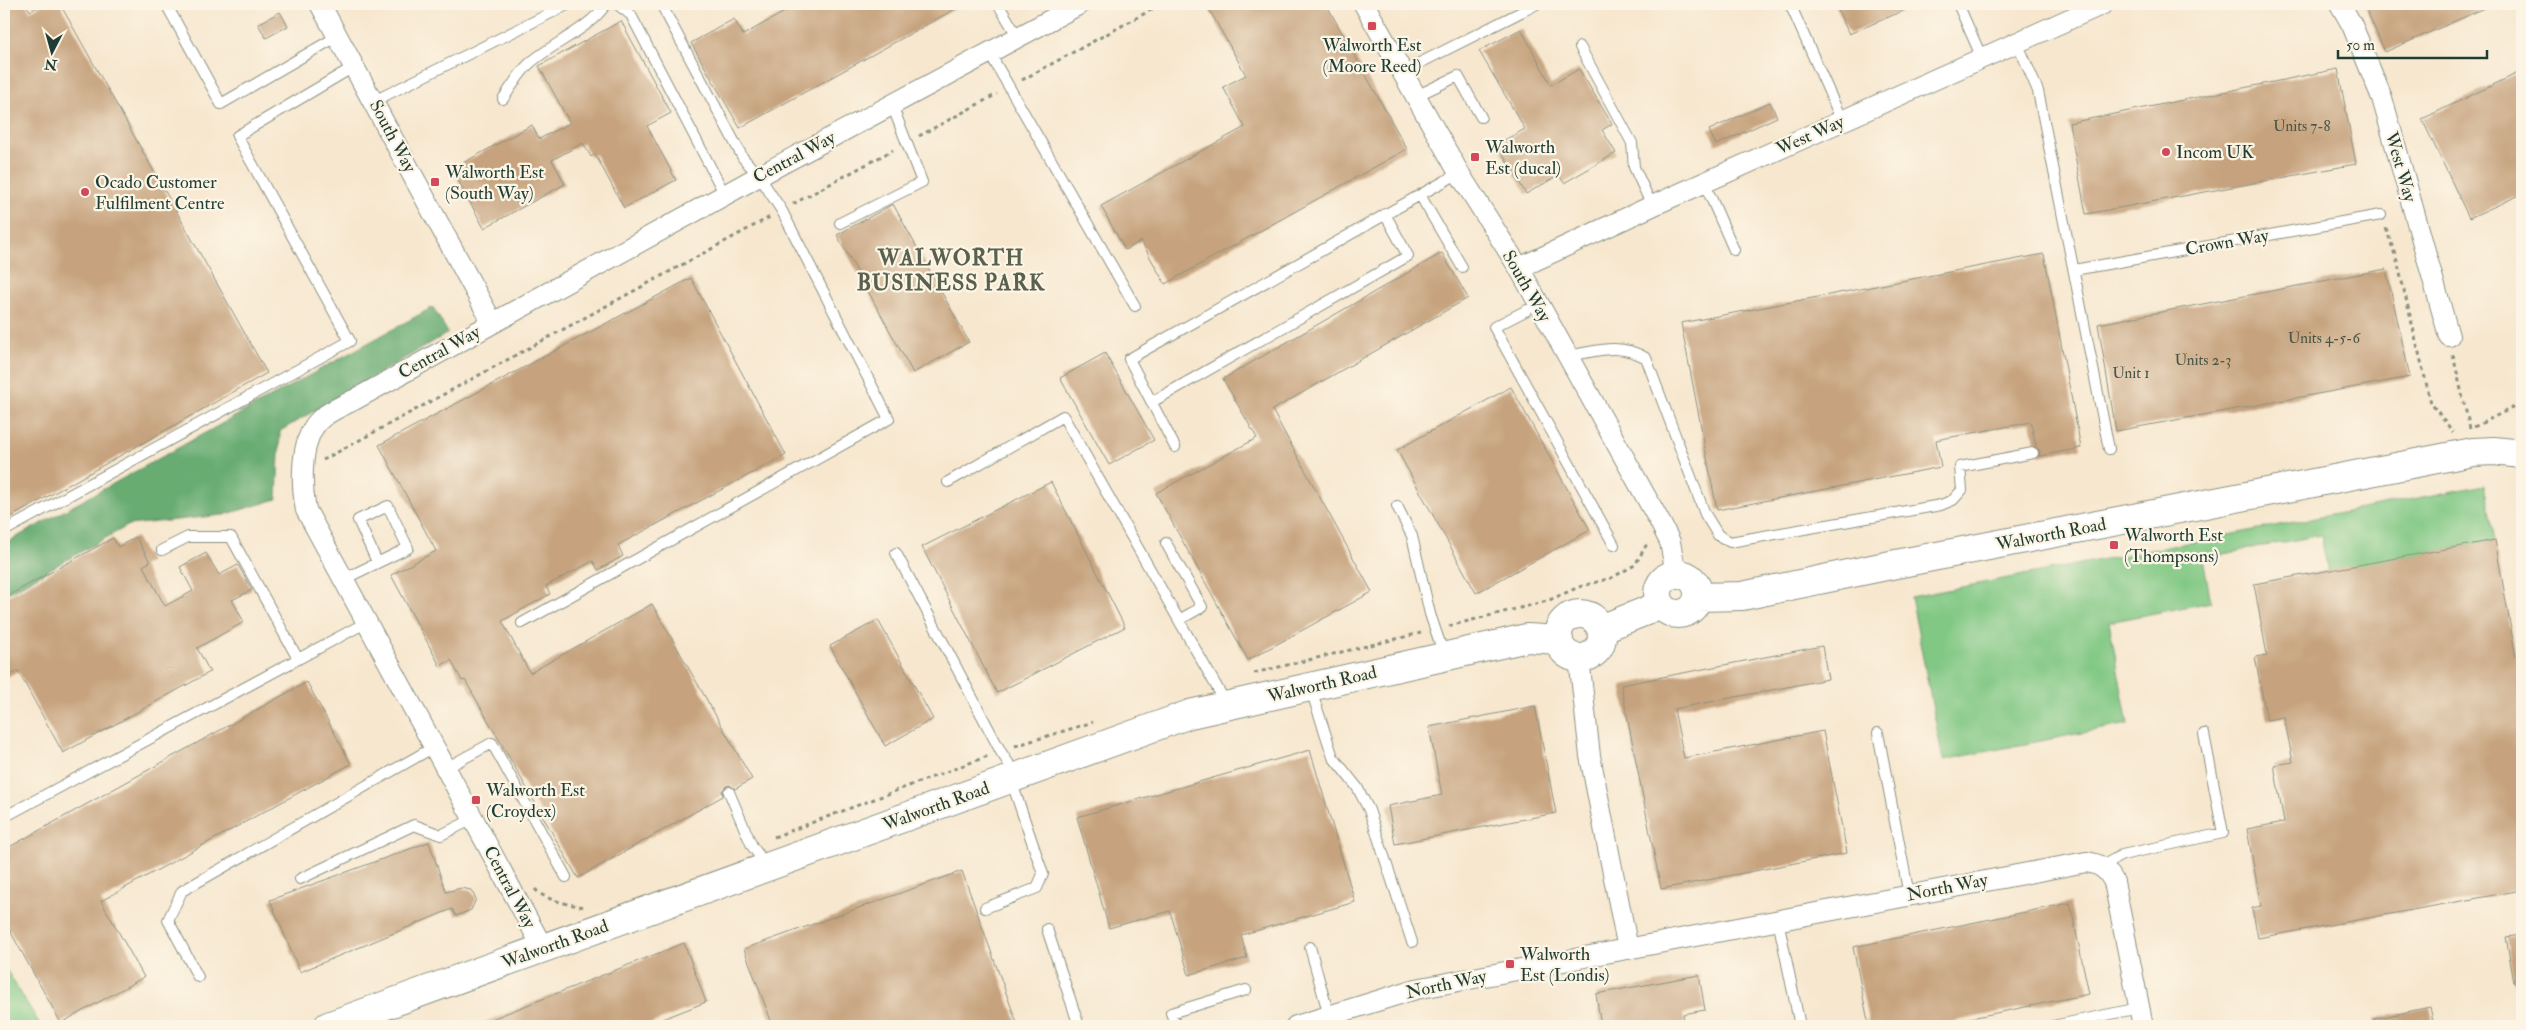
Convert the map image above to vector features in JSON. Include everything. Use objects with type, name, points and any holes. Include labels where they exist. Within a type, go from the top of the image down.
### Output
[{"type":"street","name":"South Way","points":[[320,4],[374,100],[492,322]]},
{"type":"street","name":"Central Way","points":[[543,948],[306,510],[302,487],[303,460],[309,439],[322,418],[492,322],[725,194],[1080,4]]},
{"type":"street","name":"South Way","points":[[1364,4],[1459,173],[1518,268],[1662,524],[1670,542],[1676,574]]},
{"type":"street","name":"West Way","points":[[1518,268],[1704,182],[2103,4]]},
{"type":"street","name":"West Way","points":[[2340,4],[2352,25],[2382,98],[2449,336]]},
{"type":"street","name":"Walworth Road","points":[[1698,596],[1742,596],[2466,438],[2494,451],[2522,455]]},
{"type":"street","points":[[1676,574],[1683,575],[1695,583],[1698,596],[1692,609],[1680,615],[1666,611],[1658,598],[1660,585],[1665,579],[1676,574]]},
{"type":"street","points":[[1602,629],[1661,605]]},
{"type":"street","points":[[1578,614],[1592,618],[1602,629],[1602,643],[1598,650],[1586,657],[1579,658],[1566,653],[1558,640],[1561,626],[1571,616],[1578,614]]},
{"type":"street","name":"Walworth Road","points":[[328,1026],[1190,714],[1527,638],[1558,640]]},
{"type":"street","points":[[1579,658],[1590,756],[1628,949]]},
{"type":"street","name":"North Way","points":[[1296,1026],[1416,988],[1628,949],[2074,862],[2086,862],[2102,866]]},
{"type":"street","points":[[2102,866],[2109,872],[2117,896],[2141,1017]]},
{"type":"lane","points":[[166,4],[221,104],[338,36]]},
{"type":"lane","points":[[374,100],[569,4]]},
{"type":"lane","points":[[503,99],[528,65],[602,11],[606,4]]},
{"type":"lane","points":[[617,4],[631,15],[725,194]]},
{"type":"lane","points":[[522,623],[889,419],[782,210],[759,176],[743,158],[662,4]]},
{"type":"lane","points":[[998,4],[1018,37]]},
{"type":"lane","points":[[1402,72],[1537,4]]},
{"type":"lane","points":[[1790,4],[1842,121]]},
{"type":"lane","points":[[1958,4],[1982,58]]},
{"type":"lane","points":[[2017,42],[2038,91],[2109,449]]},
{"type":"lane","points":[[1580,46],[1632,142],[1634,168],[1652,206]]},
{"type":"lane","points":[[989,52],[1135,306]]},
{"type":"lane","points":[[4,531],[350,341],[237,136],[355,66]]},
{"type":"lane","points":[[1416,96],[1458,76],[1481,117]]},
{"type":"lane","points":[[840,223],[922,182],[892,105]]},
{"type":"lane","points":[[1175,447],[1129,359],[1459,173]]},
{"type":"lane","points":[[1704,182],[1734,250]]},
{"type":"lane","points":[[1420,195],[1462,267]]},
{"type":"lane","points":[[1152,402],[1408,256],[1385,214]]},
{"type":"lane","name":"Crown Way","points":[[2074,270],[2381,215]]},
{"type":"lane","points":[[1526,310],[1494,328],[1614,544]]},
{"type":"lane","points":[[1568,356],[1620,348],[1631,350],[1646,358],[1705,514],[1718,535],[1730,542],[1941,505],[1953,500],[1962,490],[1960,467],[2033,453]]},
{"type":"lane","points":[[948,482],[1063,416],[1228,706]]},
{"type":"lane","points":[[344,580],[408,548],[388,506],[358,520],[377,562]]},
{"type":"lane","points":[[1397,506],[1412,536],[1430,614],[1444,656]]},
{"type":"lane","points":[[162,550],[188,537],[231,537],[298,659]]},
{"type":"lane","points":[[1166,543],[1202,607],[1179,620]]},
{"type":"lane","points":[[896,553],[1014,778],[1043,874],[1037,888],[984,908]]},
{"type":"lane","points":[[4,817],[367,622]]},
{"type":"lane","points":[[1310,687],[1333,757],[1357,786],[1369,810],[1412,942]]},
{"type":"lane","points":[[1878,733],[1909,895]]},
{"type":"lane","points":[[2102,866],[2122,855],[2223,833],[2204,734]]},
{"type":"lane","points":[[446,768],[492,743],[566,877]]},
{"type":"lane","points":[[198,978],[168,920],[182,891],[434,747]]},
{"type":"lane","points":[[729,792],[752,846],[767,867]]},
{"type":"lane","points":[[300,879],[414,825],[441,835],[474,819]]},
{"type":"lane","points":[[1778,920],[1800,1026]]},
{"type":"lane","points":[[1047,929],[1079,1026]]},
{"type":"lane","points":[[1310,947],[1329,1016]]},
{"type":"lane","points":[[1176,1026],[1171,1013],[1246,990]]},
{"type":"lane","points":[[2053,1026],[2141,1017]]},
{"type":"path","points":[[2381,215],[2397,261],[2432,403],[2466,438]]},
{"type":"path","points":[[2449,336],[2466,438]]},
{"type":"path","points":[[2466,438],[2522,403]]},
{"type":"green space","points":[[433,307],[448,333],[280,431],[277,499],[224,515],[129,525],[4,595],[4,544]]},
{"type":"green space","points":[[2484,485],[2495,540],[2328,572],[2321,535],[2203,558],[2211,602],[2109,622],[2128,724],[1943,760],[1911,597]]},
{"type":"green space","points":[[4,966],[41,1026],[4,1026]]},
{"type":"building","name":"Ocado Customer Fulfilment Centre","points":[[10,4],[26,4],[30,11],[44,4],[60,4],[267,373],[4,521],[4,7]]},
{"type":"building","points":[[799,4],[964,4],[740,128],[691,43],[734,19],[743,35]]},
{"type":"building","points":[[1206,4],[1326,4],[1407,149],[1165,284],[1141,241],[1125,250],[1101,206],[1245,127],[1223,87],[1246,75]]},
{"type":"building","points":[[1835,4],[1919,4],[1849,34]]},
{"type":"building","points":[[2364,4],[2494,4],[2385,52]]},
{"type":"building","points":[[280,12],[288,26],[266,38],[258,24]]},
{"type":"building","points":[[621,21],[671,113],[647,126],[676,180],[624,208],[595,154],[591,157],[583,143],[552,160],[565,184],[484,228],[452,169],[532,125],[539,139],[570,123],[539,66]]},
{"type":"building","points":[[1521,29],[1551,85],[1579,69],[1612,124],[1602,130],[1616,153],[1564,183],[1559,175],[1526,194],[1497,144],[1525,129],[1479,51]]},
{"type":"building","points":[[2338,69],[2356,164],[2086,214],[2069,123]]},
{"type":"building","points":[[2522,71],[2522,194],[2469,218],[2422,119]]},
{"type":"building","points":[[1770,102],[1777,117],[1716,145],[1709,130]]},
{"type":"building","points":[[893,204],[969,342],[913,373],[837,235]]},
{"type":"building","points":[[1442,253],[1468,298],[1272,410],[1372,592],[1248,660],[1156,493],[1257,438],[1223,379]]},
{"type":"building","points":[[2044,254],[2081,448],[2039,456],[2040,451],[2036,447],[2031,422],[1936,440],[1941,467],[1717,510],[1681,323]]},
{"type":"building","points":[[2386,269],[2410,377],[2116,431],[2098,324]]},
{"type":"building","points":[[691,278],[786,455],[618,545],[623,556],[598,570],[593,561],[546,586],[550,594],[502,621],[530,673],[652,604],[752,779],[735,789],[730,785],[726,786],[722,791],[723,796],[578,878],[465,680],[462,681],[451,660],[440,666],[391,575],[436,551],[379,445]]},
{"type":"building","points":[[1105,353],[1154,440],[1109,465],[1060,378]]},
{"type":"building","points":[[1511,387],[1590,530],[1476,593],[1397,450]]},
{"type":"building","points":[[1051,482],[1125,627],[997,693],[922,547]]},
{"type":"building","points":[[136,537],[150,562],[143,566],[165,606],[193,591],[180,567],[206,553],[219,575],[238,565],[252,590],[232,600],[244,622],[197,648],[210,672],[63,753],[18,671],[4,679],[4,598],[113,538],[118,547]]},
{"type":"building","points":[[2495,540],[2522,691],[2522,890],[2258,938],[2252,908],[2261,906],[2247,829],[2284,822],[2274,765],[2293,762],[2284,717],[2267,720],[2255,657],[2267,655],[2254,584]]},
{"type":"building","points":[[878,620],[933,719],[885,746],[830,646]]},
{"type":"building","points":[[1822,646],[1828,679],[1674,709],[1684,758],[1823,731],[1847,853],[1661,889],[1621,685]]},
{"type":"building","points":[[307,682],[351,764],[101,901],[144,977],[61,1023],[4,920],[4,850]]},
{"type":"building","points":[[1535,706],[1556,813],[1395,844],[1388,806],[1442,795],[1429,727]]},
{"type":"building","points":[[1310,750],[1355,902],[1241,935],[1247,958],[1189,975],[1170,911],[1109,928],[1077,817]]},
{"type":"building","points":[[429,842],[446,892],[461,888],[471,890],[476,899],[471,910],[456,916],[452,909],[300,972],[270,900]]},
{"type":"building","points":[[962,871],[1018,1026],[773,1026],[744,949]]},
{"type":"building","points":[[2070,903],[2089,994],[1932,1026],[1869,1026],[1853,947]]},
{"type":"building","points":[[2522,935],[2522,982],[2514,983],[2506,937]]},
{"type":"building","points":[[684,943],[706,1002],[645,1026],[474,1026]]},
{"type":"building","points":[[1699,975],[1705,1010],[1683,1014],[1685,1026],[1601,1026],[1596,994]]},
{"type":"building","points":[[2430,1007],[2434,1026],[2375,1026],[2374,1019]]},
{"type":"place","name":"Walworth Est (Moore Reed)","points":[[1372,26]]},
{"type":"place","name":"Incom UK","points":[[2166,152]]},
{"type":"place","name":"Walworth Est (ducal)","points":[[1475,157]]},
{"type":"place","name":"Walworth Est (South Way)","points":[[435,182]]},
{"type":"place","name":"Ocado Customer Fulfilment Centre","points":[[85,192]]},
{"type":"place","name":"Walworth Est (Thompsons)","points":[[2114,545]]},
{"type":"place","name":"Walworth Est (Croydex)","points":[[476,800]]},
{"type":"place","name":"Walworth Est (Londis)","points":[[1510,964]]},
{"type":"district","name":"WALWORTH BUSINESS PARK","points":[[951,270]]}]
